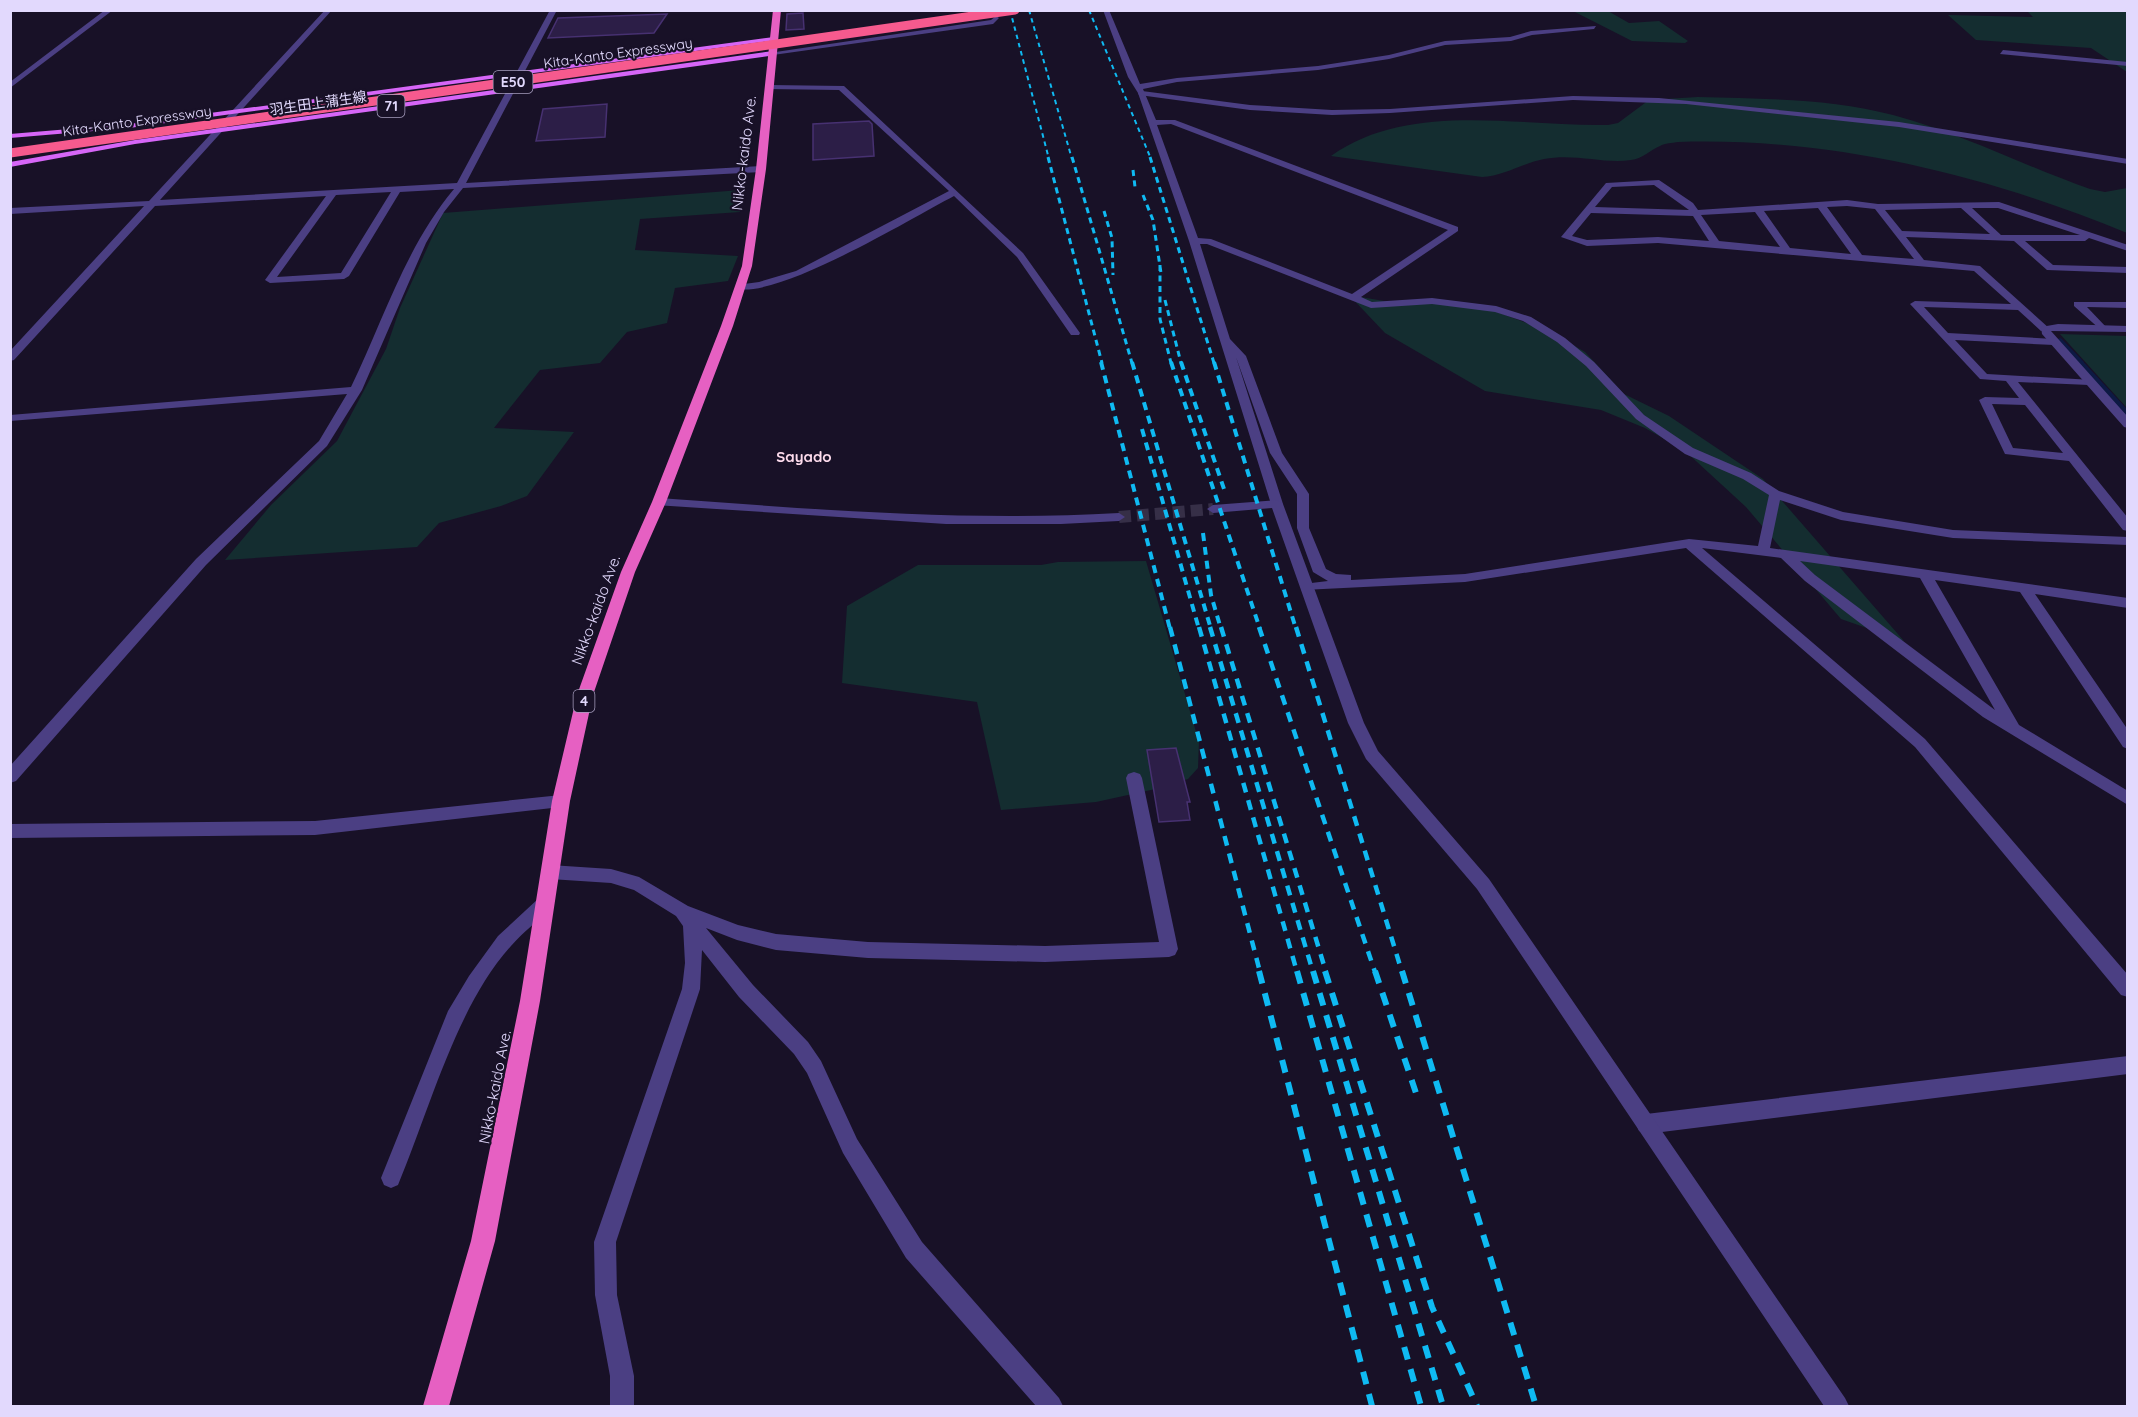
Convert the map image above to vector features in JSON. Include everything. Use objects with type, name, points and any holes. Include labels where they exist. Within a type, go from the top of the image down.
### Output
[{"type":"highway","name":"Nikko-kaido Ave.","points":[[436,1407],[483,1240],[526,1023],[561,801],[583,704],[628,572],[659,502],[747,266],[761,169],[777,10]]},
{"type":"highway","name":"Kita-Kanto Expressway","points":[[10,147],[977,10]]},
{"type":"highway","name":"Kita-Kanto Expressway","points":[[10,153],[1015,10]]},
{"type":"main road","name":"羽生田上蒲生線","points":[[10,136],[129,126],[522,71],[774,46]]},
{"type":"main road","name":"羽生田上蒲生線","points":[[10,165],[106,147],[513,89],[774,46]]},
{"type":"street","points":[[10,86],[110,10]]},
{"type":"street","points":[[10,358],[328,10]]},
{"type":"street","points":[[10,777],[201,562],[323,443],[356,390],[437,216],[460,186],[554,10]]},
{"type":"street","points":[[1106,10],[1153,123],[1194,241],[1277,504],[1356,723],[1372,755],[1483,884],[1837,1407]]},
{"type":"street","points":[[774,46],[993,22],[996,18]]},
{"type":"street","points":[[1140,90],[1177,80],[1318,68],[1389,57],[1445,43],[1511,39],[1531,33],[1594,27]]},
{"type":"street","points":[[2003,52],[2127,64]]},
{"type":"street","points":[[770,87],[841,88],[1020,255],[1075,333]]},
{"type":"street","points":[[1140,90],[1248,108],[1297,112],[1392,111],[1575,97],[1672,102],[1840,117],[1996,139],[2127,162]]},
{"type":"street","points":[[1153,123],[1172,122],[1455,229],[1352,299]]},
{"type":"street","points":[[10,211],[761,169]]},
{"type":"street","points":[[1716,244],[1690,205],[1656,182],[1609,185],[1566,237],[1587,243],[1658,240],[1977,268],[2045,329],[2127,425]]},
{"type":"street","points":[[333,193],[270,280],[344,276],[397,190]]},
{"type":"street","points":[[741,287],[760,285],[799,273],[955,192]]},
{"type":"street","points":[[1588,210],[1696,213],[1847,203],[1878,207],[1999,205],[2127,248]]},
{"type":"street","points":[[1821,205],[1860,259]]},
{"type":"street","points":[[1963,205],[1998,237]]},
{"type":"street","points":[[1878,207],[1923,265]]},
{"type":"street","points":[[1758,209],[1787,251]]},
{"type":"street","points":[[1899,234],[2099,238]]},
{"type":"street","points":[[2016,238],[2050,268],[2127,270]]},
{"type":"street","points":[[1194,241],[1208,242],[1371,305],[1407,301],[1442,302],[1496,309],[1527,319],[1560,340],[1590,364],[1640,417],[1689,451],[1747,476],[1775,494],[1841,516],[1953,534],[2127,541]]},
{"type":"street","points":[[2020,307],[1916,304],[1984,377],[2090,382]]},
{"type":"street","points":[[2102,328],[2078,304],[2127,305]]},
{"type":"street","points":[[2045,329],[2127,328]]},
{"type":"street","points":[[1223,335],[1241,356],[1276,453],[1303,494],[1303,528],[1320,572],[1334,579],[1478,569],[1502,572]]},
{"type":"street","points":[[1946,336],[2054,342]]},
{"type":"street","points":[[2009,378],[2127,527]]},
{"type":"street","points":[[10,418],[356,390]]},
{"type":"street","points":[[2028,402],[1985,400],[2009,451],[2073,458]]},
{"type":"street","points":[[1763,551],[1775,494]]},
{"type":"street","points":[[659,502],[968,522],[1059,522],[1119,517]]},
{"type":"street","points":[[1213,509],[1277,504]]},
{"type":"street","points":[[1308,587],[1465,578],[1689,543],[1713,544],[2127,603]]},
{"type":"street","points":[[1689,543],[1920,744],[2127,989]]},
{"type":"street","points":[[1786,555],[1810,578],[2014,731],[2127,799]]},
{"type":"street","points":[[1925,574],[2014,731]]},
{"type":"street","points":[[2025,588],[2127,743]]},
{"type":"street","points":[[687,917],[776,942],[868,950],[1045,954],[1170,949],[1134,778]]},
{"type":"street","points":[[10,831],[315,828],[561,801]]},
{"type":"street","points":[[550,872],[612,876],[639,884],[687,917],[746,991],[801,1048],[814,1067],[850,1146],[915,1250],[1051,1407]]},
{"type":"street","points":[[391,1178],[455,1017],[475,982],[504,941],[545,903]]},
{"type":"street","points":[[622,1407],[622,1376],[606,1295],[605,1242],[691,989],[694,963],[687,917]]},
{"type":"street","points":[[1646,1124],[2127,1065]]},
{"type":"green space","points":[[1573,11],[1608,11],[1629,23],[1659,21],[1688,41],[1685,43],[1632,41]]},
{"type":"green space","points":[[2027,11],[2127,11],[2127,72],[2091,48],[1976,40],[1948,15],[2033,17]]},
{"type":"green space","points":[[1698,97],[1796,100],[1869,109],[1918,122],[1968,140],[2090,189],[2105,192],[2127,188],[2127,233],[2074,212],[1963,177],[1850,153],[1793,146],[1735,142],[1678,142],[1662,145],[1631,160],[1610,161],[1555,157],[1482,177],[1331,156],[1362,139],[1395,128],[1430,122],[1466,120],[1608,125],[1618,123],[1649,100]]},
{"type":"green space","points":[[741,190],[740,212],[640,219],[635,250],[738,256],[728,281],[675,288],[667,323],[627,332],[600,363],[540,370],[494,428],[574,432],[527,496],[501,506],[439,523],[417,547],[225,560],[271,505],[337,441],[386,349],[400,308],[443,213]]},
{"type":"green space","points":[[1349,295],[1384,301],[1478,305],[1551,332],[1585,352],[1624,394],[1669,416],[1763,479],[1904,641],[1841,619],[1746,507],[1684,450],[1645,428],[1601,410],[1485,391],[1385,333]]},
{"type":"green space","points":[[2060,334],[2127,336],[2127,408]]},
{"type":"green space","points":[[1146,561],[1199,742],[1198,768],[1188,779],[1160,788],[1096,802],[1001,810],[977,702],[842,683],[847,606],[918,565],[1041,565],[1058,562]]},
{"type":"building","points":[[803,13],[804,29],[786,30],[787,14]]},
{"type":"building","points":[[667,14],[654,33],[548,38],[558,18]]},
{"type":"building","points":[[607,104],[605,137],[536,141],[543,109]]},
{"type":"building","points":[[869,121],[872,124],[874,156],[813,160],[813,124]]},
{"type":"building","points":[[1176,748],[1190,802],[1187,802],[1190,820],[1159,822],[1147,750]]},
{"type":"waterway","points":[[2060,340],[2082,363]]},
{"type":"waterway","points":[[2080,362],[2128,414]]},
{"type":"tunnel","points":[[1119,517],[1213,509]]},
{"type":"railway","points":[[1010,10],[1049,159]]},
{"type":"railway","points":[[1029,10],[1072,159]]},
{"type":"railway","points":[[1089,10],[1151,159]]},
{"type":"railway","points":[[1048,157],[1102,363]]},
{"type":"railway","points":[[1072,157],[1132,363]]},
{"type":"railway","points":[[1150,157],[1214,363]]},
{"type":"railway","points":[[1133,170],[1135,187]]},
{"type":"railway","points":[[1143,195],[1153,220],[1160,266]]},
{"type":"railway","points":[[1104,211],[1112,238],[1113,275]]},
{"type":"railway","points":[[1160,266],[1161,273]]},
{"type":"railway","points":[[1160,266],[1160,319],[1171,363]]},
{"type":"railway","points":[[1165,300],[1181,363]]},
{"type":"railway","points":[[1101,362],[1170,629]]},
{"type":"railway","points":[[1132,362],[1211,629]]},
{"type":"railway","points":[[1171,362],[1260,629]]},
{"type":"railway","points":[[1181,362],[1224,489]]},
{"type":"railway","points":[[1214,362],[1296,629]]},
{"type":"railway","points":[[1142,429],[1199,629]]},
{"type":"railway","points":[[1203,533],[1211,595],[1221,629]]},
{"type":"railway","points":[[1170,627],[1260,972]]},
{"type":"railway","points":[[1199,627],[1297,972]]},
{"type":"railway","points":[[1210,627],[1313,972]]},
{"type":"railway","points":[[1221,627],[1326,972]]},
{"type":"railway","points":[[1259,627],[1375,972]]},
{"type":"railway","points":[[1296,627],[1402,972]]},
{"type":"railway","points":[[1259,971],[1372,1406]]},
{"type":"railway","points":[[1297,971],[1421,1406]]},
{"type":"railway","points":[[1313,971],[1443,1406]]},
{"type":"railway","points":[[1325,971],[1432,1307],[1477,1406]]},
{"type":"railway","points":[[1375,971],[1416,1093]]},
{"type":"railway","points":[[1402,971],[1536,1406]]},
{"type":"district","name":"Sayado","points":[[804,457]]}]
